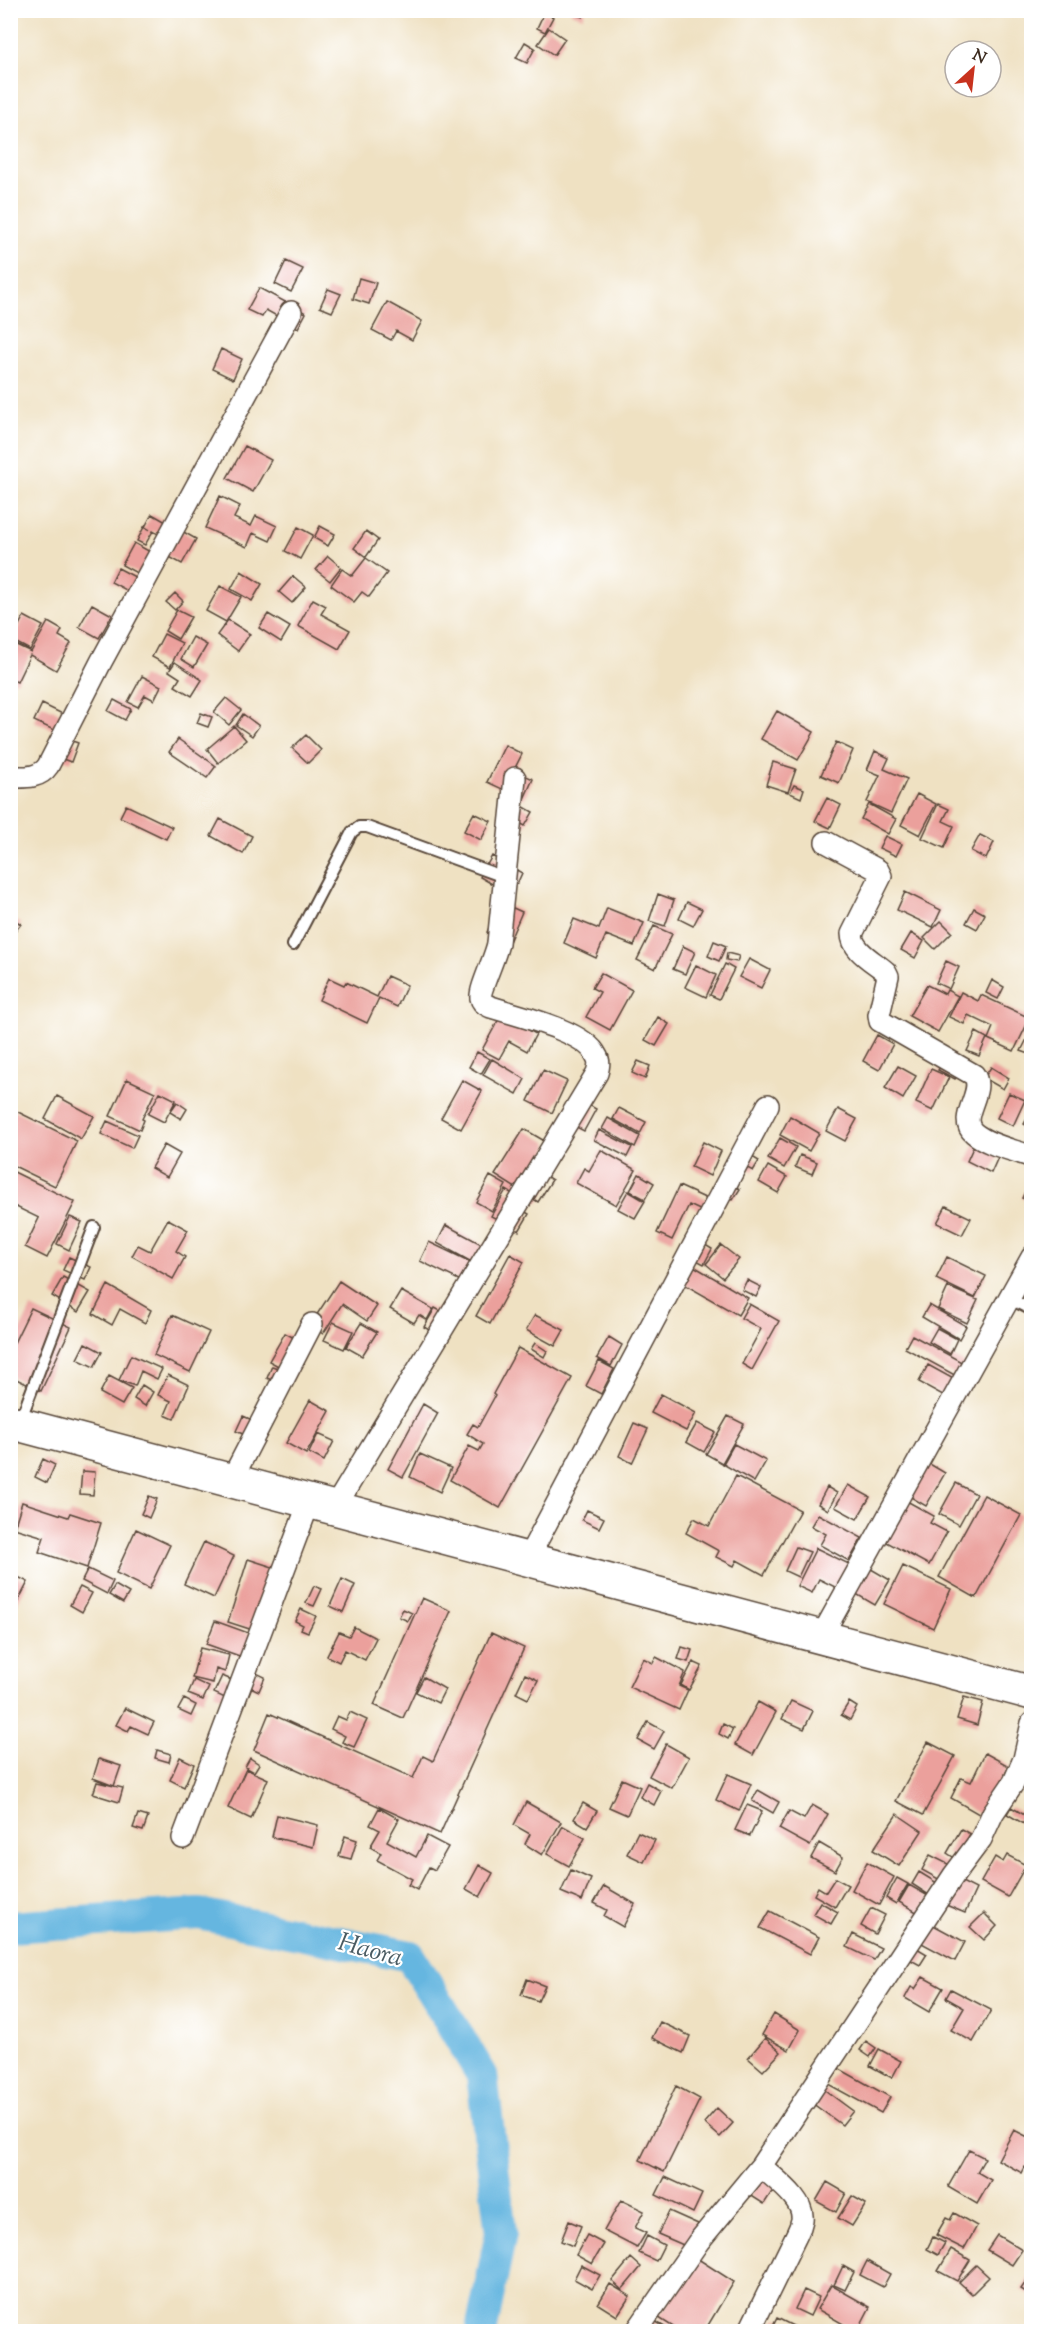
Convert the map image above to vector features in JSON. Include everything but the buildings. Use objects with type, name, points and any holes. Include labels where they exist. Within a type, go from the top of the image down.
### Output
[{"type":"main road","points":[[14,1423],[1032,1693]]},
{"type":"street","points":[[10,777],[38,776],[48,766],[86,691],[291,312]]},
{"type":"street","points":[[183,1838],[322,1503],[597,1072],[599,1063],[596,1052],[585,1043],[561,1029],[483,1004],[481,999],[482,989],[496,953],[515,778]]},
{"type":"street","points":[[826,842],[878,870],[881,876],[852,934],[852,941],[856,947],[888,976],[879,1015],[880,1021],[974,1075],[977,1079],[977,1087],[968,1122],[972,1132],[1032,1157]]},
{"type":"street","points":[[528,1558],[768,1106]]},
{"type":"street","points":[[821,1637],[1032,1257]]},
{"type":"street","points":[[231,1479],[312,1324]]},
{"type":"street","points":[[636,2331],[699,2241],[761,2166],[954,1875],[981,1839],[993,1813],[1014,1782],[1024,1759],[1032,1723]]},
{"type":"street","points":[[749,2331],[797,2234],[802,2218],[800,2207],[795,2199],[761,2166]]},
{"type":"lane","points":[[293,945],[335,861],[352,832],[359,827],[367,827],[504,877]]},
{"type":"lane","points":[[14,1423],[94,1227]]},
{"type":"lane","points":[[1008,1298],[1032,1310]]},
{"type":"waterway","name":"Haora","points":[[10,1927],[199,1914],[410,1956],[482,2075],[501,2233],[481,2332]]}]
